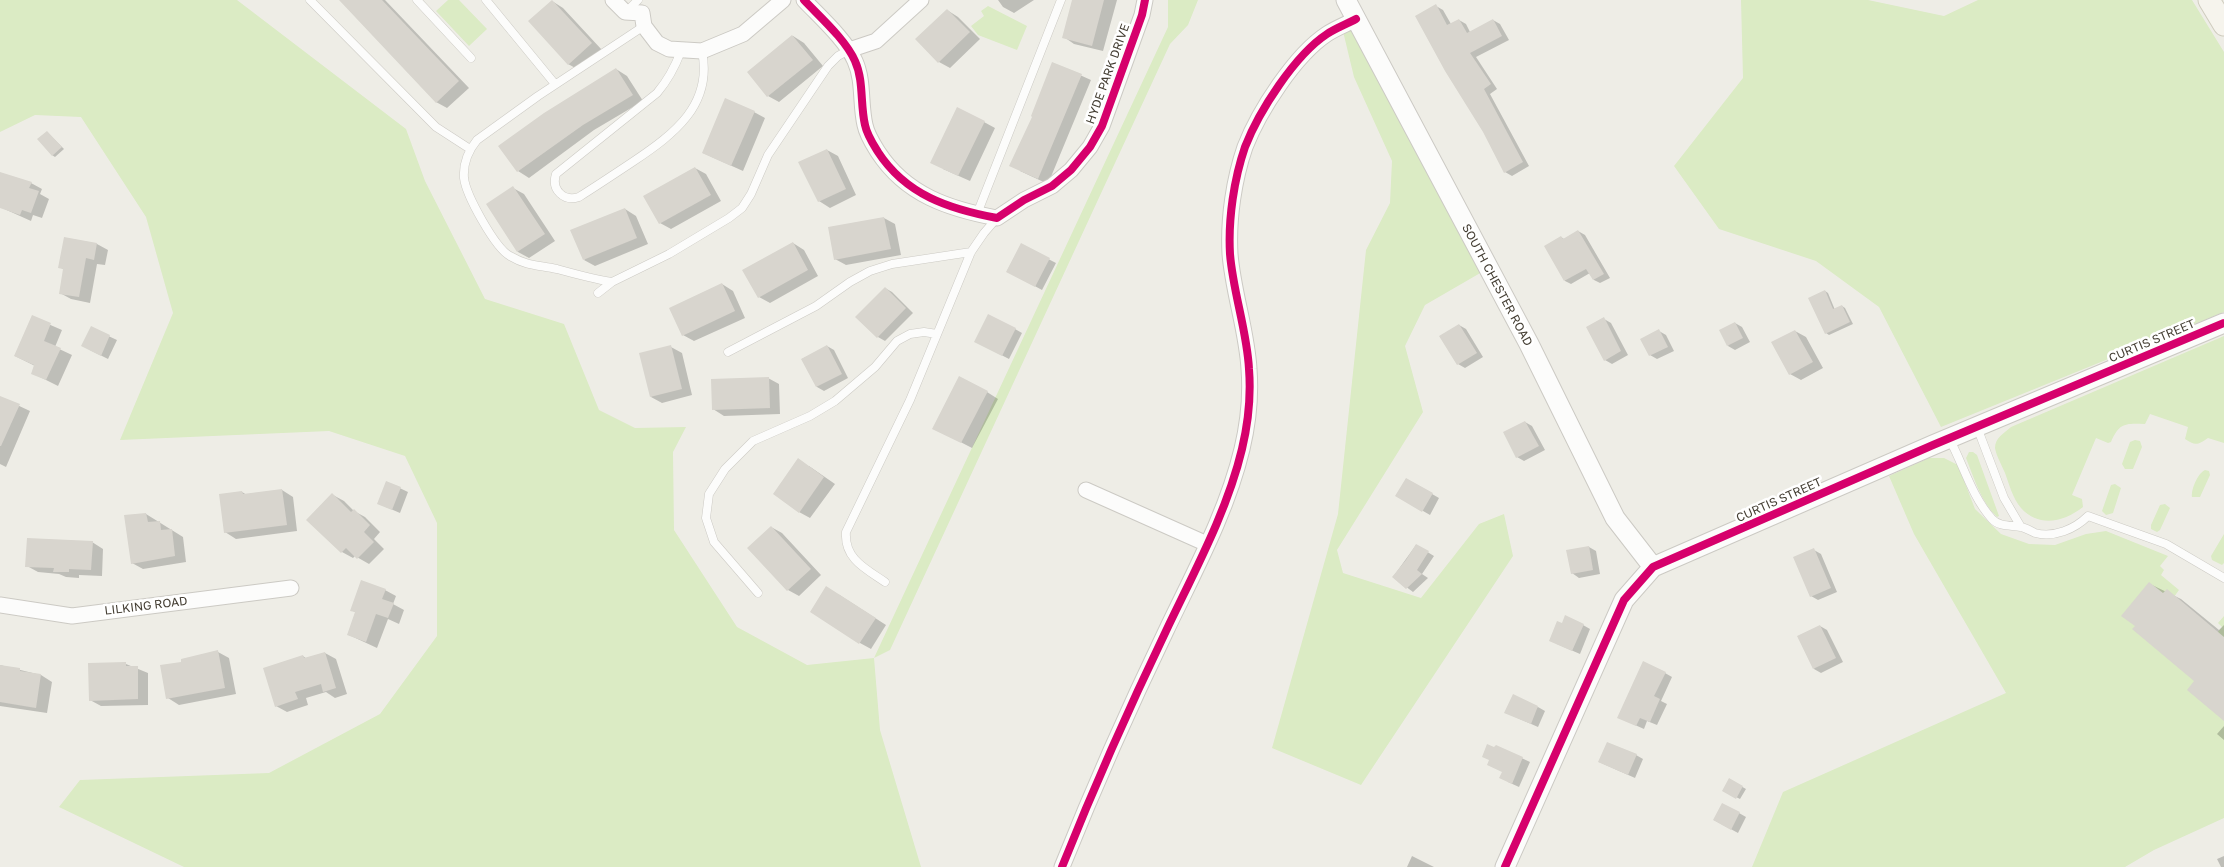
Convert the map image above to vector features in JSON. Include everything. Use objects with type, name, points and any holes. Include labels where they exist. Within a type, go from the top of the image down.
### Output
[{"type":"main road","points":[[2209,0],[2224,25]]},
{"type":"street","points":[[613,0],[625,12],[642,13],[644,26],[657,44],[668,49],[681,51],[702,51],[743,34],[783,0]]},
{"type":"street","points":[[804,0],[849,50],[856,61],[865,125],[871,140],[888,168],[903,183],[921,194],[977,214],[997,218]]},
{"type":"street","points":[[849,50],[876,42],[921,0]]},
{"type":"street","name":"HYDE PARK DRIVE","points":[[997,218],[1024,200],[1052,186],[1071,170],[1090,147],[1102,126],[1142,15],[1145,0]]},
{"type":"street","name":"SOUTH CHESTER ROAD","points":[[1346,0],[1529,344],[1615,518],[1653,567]]},
{"type":"street","points":[[1062,867],[1146,672],[1207,544],[1228,494],[1242,448],[1248,404],[1249,369],[1230,254],[1231,221],[1237,181],[1245,147],[1257,123],[1287,74],[1314,45],[1328,34],[1356,19]]},
{"type":"street","name":"CURTIS STREET","points":[[1505,867],[1624,600],[1653,567],[1977,426],[2224,323]]},
{"type":"street","points":[[1086,490],[1207,544]]},
{"type":"street","name":"LILKING ROAD","points":[[0,605],[72,616],[291,588]]},
{"type":"lane","points":[[310,0],[436,127],[470,148]]},
{"type":"lane","points":[[417,0],[471,58]]},
{"type":"lane","points":[[486,0],[555,84]]},
{"type":"lane","points":[[625,12],[638,0]]},
{"type":"lane","points":[[977,214],[1061,0]]},
{"type":"lane","points":[[612,282],[556,269],[534,267],[508,255],[498,246],[468,192],[464,179],[464,164],[470,148],[477,140],[555,84],[644,26]]},
{"type":"lane","points":[[598,292],[612,282],[669,254],[729,218],[742,208],[751,194],[768,155],[828,66],[838,56],[849,50]]},
{"type":"lane","points":[[681,51],[671,74],[657,93],[556,174],[555,187],[564,198],[572,200],[579,197],[659,144],[681,125],[692,111],[700,94],[704,76],[702,51]]},
{"type":"lane","points":[[885,582],[854,560],[848,553],[846,532],[910,400],[972,252],[984,233],[997,218]]},
{"type":"lane","points":[[728,352],[816,306],[850,282],[870,271],[892,264],[972,252]]},
{"type":"lane","points":[[758,593],[714,542],[706,518],[709,494],[725,469],[752,441],[810,416],[835,401],[868,374],[897,341],[910,334],[924,332],[937,334]]},
{"type":"lane","points":[[1977,426],[2004,498],[2022,527]]},
{"type":"lane","points":[[1949,438],[1981,505],[1994,521],[2009,526],[2022,527],[2037,533],[2060,533],[2088,516],[2166,544],[2224,578]]},
{"type":"green space","points":[[0,0],[237,0],[406,129],[425,181],[485,299],[564,324],[599,410],[635,428],[686,427],[673,452],[674,530],[737,627],[807,665],[874,658],[880,730],[921,867],[184,867],[59,807],[80,780],[269,773],[380,714],[437,636],[437,523],[405,456],[329,431],[120,440],[173,313],[146,217],[81,117],[35,115],[0,132]]},
{"type":"green space","points":[[448,0],[459,0],[487,29],[469,46],[436,11]]},
{"type":"green space","points":[[1168,0],[1198,0],[1188,25],[1170,44],[890,650],[874,658],[1168,27]]},
{"type":"green space","points":[[1741,0],[1868,0],[1944,16],[1978,0],[2192,0],[2224,52],[2224,312],[1941,427],[1879,307],[1816,261],[1719,229],[1674,166],[1743,78]]},
{"type":"green space","points":[[988,6],[1027,26],[1017,50],[978,35],[971,26],[984,16],[981,11]]},
{"type":"green space","points":[[1346,14],[1482,272],[1425,305],[1405,346],[1423,412],[1337,550],[1343,573],[1421,598],[1479,524],[1504,514],[1513,556],[1361,785],[1272,748],[1338,514],[1366,250],[1390,203],[1392,161],[1354,77],[1341,23]]},
{"type":"green space","points":[[2224,336],[2224,443],[2208,438],[2199,443],[2191,443],[2185,439],[2188,427],[2150,414],[2145,424],[2128,424],[2120,428],[2111,442],[2108,443],[2096,438],[2072,495],[2082,499],[2083,507],[2068,516],[2052,521],[2036,518],[2021,508],[2013,496],[1995,448],[1998,439],[2011,427]]},
{"type":"green space","points":[[2140,441],[2142,447],[2133,469],[2125,469],[2122,464],[2130,442]]},
{"type":"green space","points":[[1969,452],[1977,455],[1999,516],[1997,517],[1982,497],[1975,482],[1966,458]]},
{"type":"green space","points":[[1929,458],[1944,458],[1958,465],[1975,509],[2001,534],[2029,544],[2055,545],[2086,534],[2106,531],[2168,556],[2160,566],[2164,570],[2161,575],[2179,590],[2171,601],[2211,640],[2222,627],[2218,623],[2224,616],[2224,818],[2154,850],[2125,867],[1752,867],[1783,792],[2006,693],[1914,534],[1889,476]]},
{"type":"green space","points":[[2205,470],[2209,471],[2210,475],[2200,497],[2192,497],[2196,482],[2200,474]]},
{"type":"green space","points":[[2115,484],[2121,488],[2113,513],[2106,515],[2102,511],[2111,485]]},
{"type":"green space","points":[[2165,504],[2170,508],[2160,530],[2157,532],[2151,529],[2151,525],[2160,505]]},
{"type":"green space","points":[[2224,534],[2224,563],[2222,565],[2212,560],[2211,556]]},
{"type":"building","points":[[339,0],[382,0],[459,81],[436,103]]},
{"type":"building","points":[[552,0],[592,43],[568,65],[528,21]]},
{"type":"building","points":[[1072,0],[1104,0],[1092,46],[1062,38]]},
{"type":"building","points":[[1436,4],[1447,25],[1459,19],[1467,33],[1493,19],[1502,36],[1470,53],[1491,84],[1484,89],[1523,162],[1504,173],[1483,132],[1445,71],[1415,16]]},
{"type":"building","points":[[947,9],[970,32],[938,63],[915,39]]},
{"type":"building","points":[[792,35],[813,60],[767,97],[747,72]]},
{"type":"building","points":[[1052,62],[1082,74],[1038,179],[1009,166],[1032,117]]},
{"type":"building","points":[[616,68],[633,95],[583,125],[517,172],[498,146],[544,113]]},
{"type":"building","points":[[725,98],[755,111],[731,166],[702,153]]},
{"type":"building","points":[[957,107],[985,121],[958,176],[930,163]]},
{"type":"building","points":[[47,131],[62,147],[52,156],[37,139]]},
{"type":"building","points":[[827,149],[846,189],[818,202],[798,162]]},
{"type":"building","points":[[695,167],[711,195],[659,224],[643,196]]},
{"type":"building","points":[[0,172],[32,182],[29,188],[39,191],[31,213],[22,210],[20,215],[0,208]]},
{"type":"building","points":[[513,186],[545,234],[517,252],[486,204]]},
{"type":"building","points":[[625,208],[637,238],[583,260],[570,230]]},
{"type":"building","points":[[884,217],[891,249],[834,260],[828,227]]},
{"type":"building","points":[[1578,230],[1604,274],[1593,280],[1586,269],[1564,281],[1544,246],[1561,236],[1563,239]]},
{"type":"building","points":[[64,237],[97,243],[94,260],[86,258],[79,297],[59,294],[63,269],[58,268]]},
{"type":"building","points":[[793,242],[808,270],[758,298],[742,270]]},
{"type":"building","points":[[1021,243],[1050,258],[1035,287],[1006,272]]},
{"type":"building","points":[[722,283],[735,311],[682,336],[669,308]]},
{"type":"building","points":[[885,287],[906,308],[877,338],[855,317]]},
{"type":"building","points":[[1825,290],[1833,309],[1842,305],[1850,322],[1825,334],[1808,298]]},
{"type":"building","points":[[988,314],[1016,328],[1002,356],[974,342]]},
{"type":"building","points":[[32,315],[51,323],[44,341],[61,348],[46,380],[31,374],[34,365],[14,356]]},
{"type":"building","points":[[1604,317],[1621,351],[1604,361],[1586,327]]},
{"type":"building","points":[[1735,322],[1743,338],[1727,346],[1719,330]]},
{"type":"building","points":[[1459,324],[1477,353],[1457,365],[1439,336]]},
{"type":"building","points":[[91,326],[110,335],[101,356],[81,346]]},
{"type":"building","points":[[1659,329],[1668,347],[1649,356],[1640,339]]},
{"type":"building","points":[[1795,330],[1813,362],[1789,375],[1771,342]]},
{"type":"building","points":[[671,345],[682,389],[650,397],[639,353]]},
{"type":"building","points":[[827,345],[842,374],[816,387],[801,359]]},
{"type":"building","points":[[959,376],[988,391],[961,443],[932,429]]},
{"type":"building","points":[[769,377],[770,408],[712,410],[711,379]]},
{"type":"building","points":[[0,396],[20,404],[1,446],[0,446]]},
{"type":"building","points":[[1525,421],[1539,446],[1516,458],[1503,432]]},
{"type":"building","points":[[798,458],[824,477],[799,513],[773,494]]},
{"type":"building","points":[[1406,478],[1433,493],[1422,512],[1395,496]]},
{"type":"building","points":[[386,481],[401,487],[392,510],[377,504]]},
{"type":"building","points":[[282,489],[287,525],[224,533],[219,494],[242,491],[243,494]]},
{"type":"building","points":[[332,493],[351,512],[354,509],[370,525],[364,532],[374,542],[357,559],[346,548],[341,553],[306,520]]},
{"type":"building","points":[[146,513],[148,522],[160,521],[161,530],[172,529],[175,556],[131,564],[124,515]]},
{"type":"building","points":[[771,526],[811,569],[787,591],[747,548]]},
{"type":"building","points":[[27,538],[93,541],[91,570],[69,569],[69,572],[53,572],[54,568],[25,567]]},
{"type":"building","points":[[1416,544],[1429,551],[1417,570],[1422,574],[1406,589],[1392,577]]},
{"type":"building","points":[[1589,546],[1593,570],[1571,574],[1566,550]]},
{"type":"building","points":[[1814,548],[1831,588],[1810,597],[1793,557]]},
{"type":"building","points":[[361,580],[386,589],[382,599],[394,603],[388,618],[376,614],[366,642],[347,635],[355,612],[350,611]]},
{"type":"building","points":[[2149,582],[2163,593],[2167,589],[2224,637],[2224,721],[2187,690],[2194,681],[2132,629],[2135,626],[2121,616]]},
{"type":"building","points":[[826,586],[876,618],[859,644],[810,612]]},
{"type":"building","points":[[1565,615],[1584,624],[1572,651],[1549,641],[1557,621],[1562,623]]},
{"type":"building","points":[[1820,625],[1836,658],[1813,669],[1797,636]]},
{"type":"building","points":[[218,650],[225,688],[166,699],[160,665],[181,662],[181,659]]},
{"type":"building","points":[[325,652],[336,688],[323,692],[321,684],[295,692],[298,699],[275,707],[263,668],[303,655],[304,658]]},
{"type":"building","points":[[1643,661],[1666,672],[1654,696],[1660,699],[1650,722],[1640,718],[1636,726],[1617,718]]},
{"type":"building","points":[[126,662],[126,666],[138,666],[138,699],[89,701],[88,663]]},
{"type":"building","points":[[0,665],[20,668],[20,671],[41,674],[36,708],[0,702]]},
{"type":"building","points":[[1513,694],[1538,706],[1531,724],[1504,713]]},
{"type":"building","points":[[1607,742],[1637,754],[1628,775],[1598,762]]},
{"type":"building","points":[[1487,744],[1494,747],[1496,745],[1523,757],[1512,784],[1499,778],[1502,772],[1487,765],[1489,760],[1482,757]]},
{"type":"building","points":[[1729,778],[1743,786],[1736,799],[1722,791]]},
{"type":"building","points":[[1722,803],[1740,812],[1731,830],[1713,820]]},
{"type":"cycle path","points":[[804,0],[825,21],[851,53],[860,76],[866,129],[874,146],[889,167],[915,189],[930,198],[962,210],[997,218],[1024,200],[1052,186],[1071,170],[1090,147],[1102,126],[1142,15],[1145,0]]},
{"type":"cycle path","points":[[1062,867],[1125,718],[1219,519],[1242,449],[1250,389],[1249,369],[1246,340],[1230,254],[1230,227],[1238,172],[1245,147],[1259,117],[1279,85],[1303,55],[1327,34],[1356,19]]},
{"type":"cycle path","points":[[1505,867],[1624,600],[1653,567],[1933,445],[2224,323]]}]
